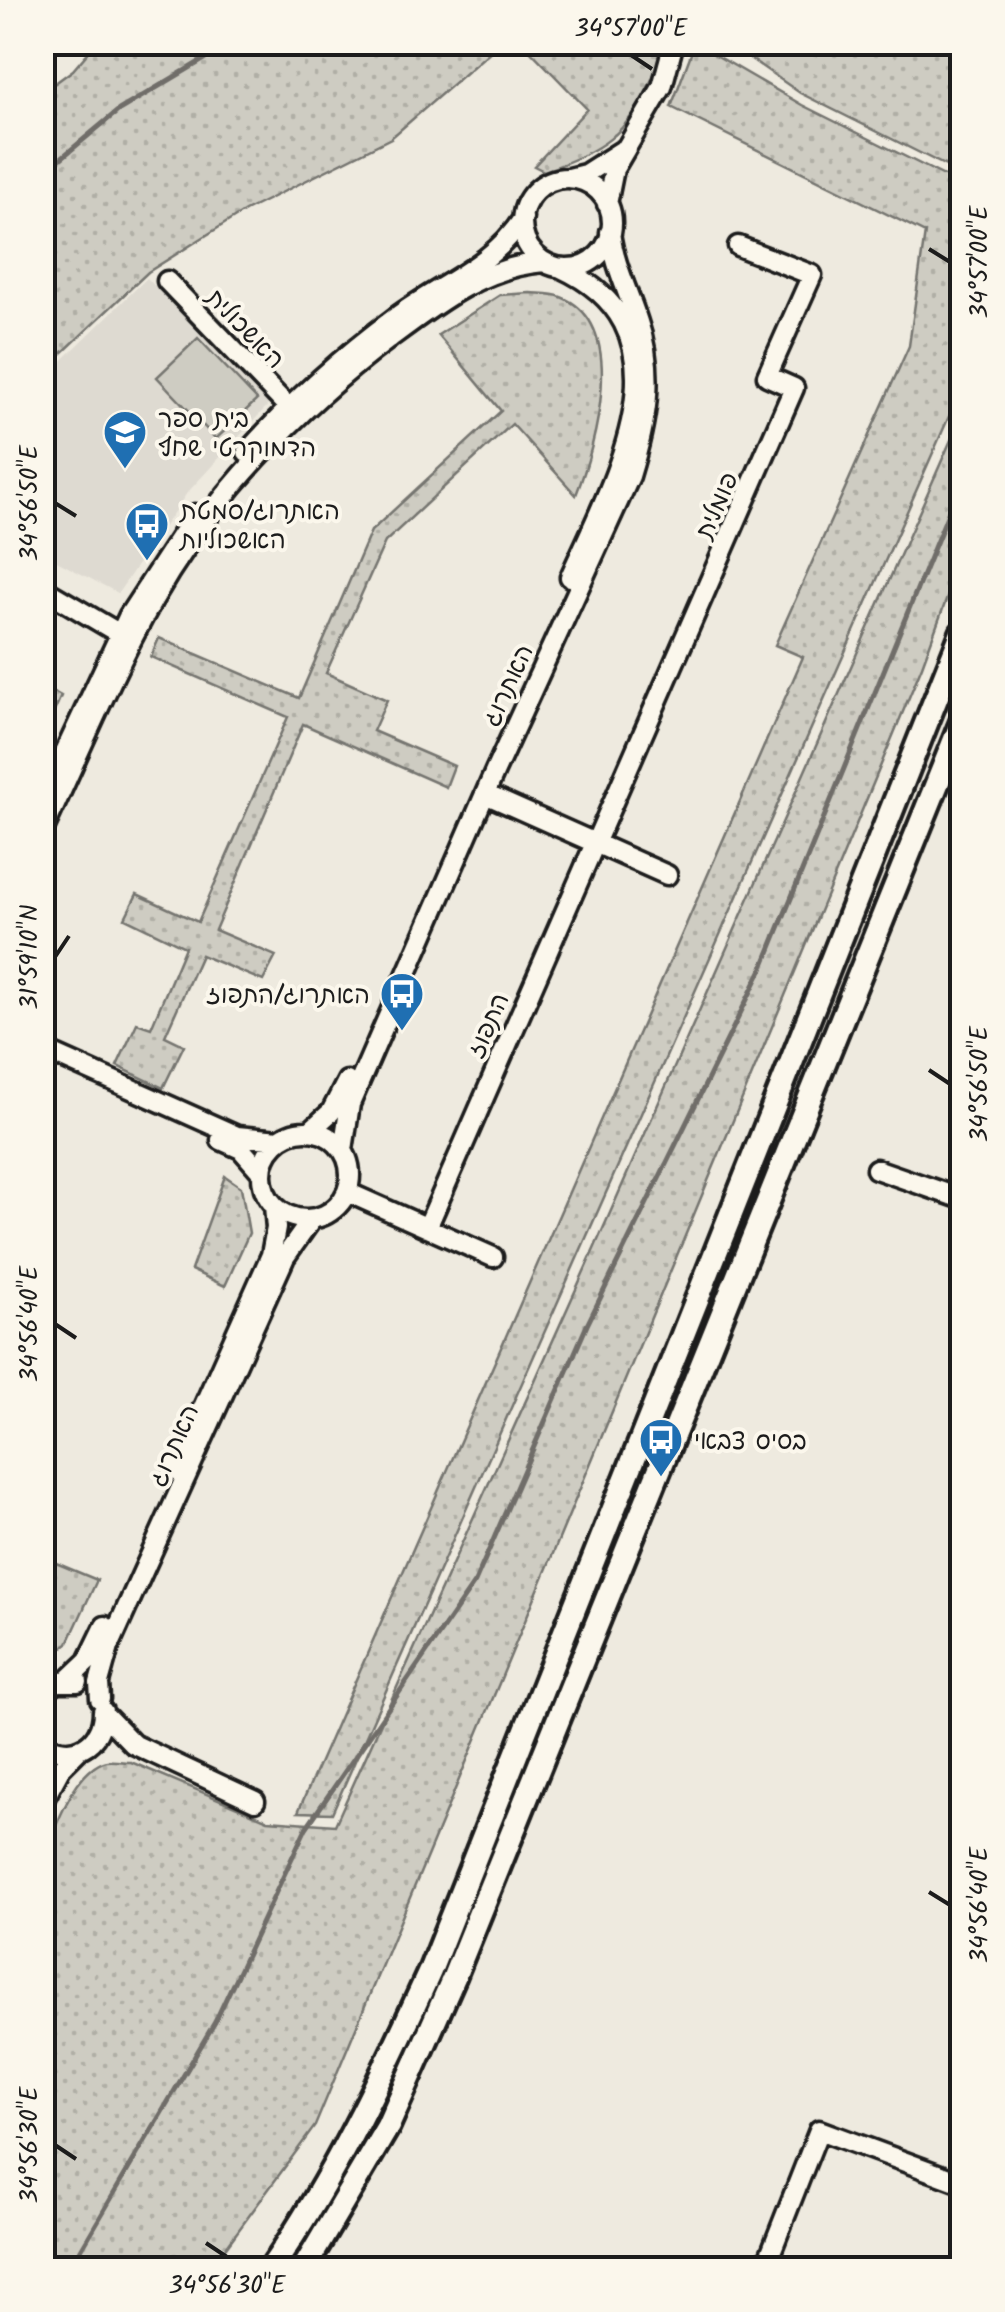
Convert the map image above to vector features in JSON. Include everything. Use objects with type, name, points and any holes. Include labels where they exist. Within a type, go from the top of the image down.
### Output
[{"type":"main road","points":[[270,2270],[366,2112],[430,1970],[962,633]]},
{"type":"main road","points":[[303,2270],[388,2126],[454,1978],[962,722]]},
{"type":"street","points":[[42,833],[153,600],[204,522],[256,460],[358,364],[449,295],[507,267],[578,267],[595,258],[608,242],[607,204],[614,168],[662,86],[674,42]]},
{"type":"street","points":[[42,801],[120,634],[149,582],[194,516],[248,451],[289,408],[395,317],[510,239],[530,197],[540,187],[585,174],[625,148]]},
{"type":"street","points":[[566,178],[595,188],[607,204]]},
{"type":"street","points":[[522,218],[527,245],[552,265]]},
{"type":"street","name":"האתרוג","points":[[343,1150],[350,1104],[630,476],[642,436],[648,363],[640,326],[616,266],[610,232]]},
{"type":"street","name":"פומלית","points":[[594,842],[794,388],[767,376],[812,275],[738,246]]},
{"type":"street","name":"האתרוג","points":[[310,1131],[338,1102],[622,457],[636,387],[635,360],[626,324],[595,287],[552,265]]},
{"type":"street","name":"האשכולית","points":[[168,281],[289,408]]},
{"type":"street","points":[[42,588],[120,634]]},
{"type":"street","points":[[485,794],[667,875]]},
{"type":"street","name":"התפוז","points":[[426,1228],[594,842]]},
{"type":"street","points":[[42,1049],[237,1136],[279,1140]]},
{"type":"street","points":[[42,1060],[240,1148],[262,1174]]},
{"type":"street","points":[[299,1131],[310,1131],[328,1137],[343,1150],[350,1171],[347,1192],[333,1210],[312,1219],[293,1218],[267,1198],[262,1174],[268,1153],[279,1140],[299,1131]]},
{"type":"street","points":[[876,1168],[962,1200]]},
{"type":"street","points":[[347,1192],[493,1258]]},
{"type":"street","name":"האתרוג","points":[[68,1680],[81,1671],[96,1646],[265,1270],[274,1242],[274,1206]]},
{"type":"street","name":"האתרוג","points":[[84,1748],[102,1727],[99,1683],[108,1647],[285,1257],[312,1219]]},
{"type":"street","points":[[44,1689],[68,1680],[89,1687],[133,1744]]},
{"type":"street","points":[[42,1758],[43,1742],[59,1751],[84,1748],[104,1740],[133,1744],[255,1801]]},
{"type":"street","points":[[42,1803],[61,1768],[84,1748]]},
{"type":"street","points":[[764,2270],[818,2130],[962,2183]]},
{"type":"shaded area","points":[[96,42],[500,43],[391,138],[245,211],[148,272],[43,371],[43,92],[73,70]]},
{"type":"shaded area","points":[[523,43],[666,43],[643,98],[622,128],[596,148],[544,171],[534,166],[587,109]]},
{"type":"shaded area","points":[[695,43],[802,105],[962,185],[962,387],[332,1813],[298,1812],[803,657],[775,645],[909,346],[925,233],[671,107]]},
{"type":"shaded area","points":[[728,43],[962,43],[962,174],[800,93]]},
{"type":"shaded area","name":"בית ספר הדמוקרטי שחף","points":[[147,278],[269,404],[187,493],[118,593],[43,554],[42,380]]},
{"type":"shaded area","points":[[500,295],[561,297],[582,311],[595,333],[601,359],[598,418],[576,495],[512,424],[385,542],[326,673],[387,700],[373,731],[454,766],[446,787],[303,724],[215,930],[276,956],[263,981],[201,955],[165,1036],[184,1045],[163,1088],[117,1066],[137,1023],[151,1028],[185,947],[125,918],[137,894],[198,922],[288,717],[151,657],[159,638],[299,698],[371,531],[501,411],[438,335]]},
{"type":"shaded area","points":[[198,338],[257,400],[216,439],[157,377]]},
{"type":"shaded area","points":[[962,415],[962,557],[922,666],[315,2126],[210,2269],[43,2269],[43,1857],[67,1802],[95,1766],[107,1761],[131,1762],[268,1820],[335,1825]]},
{"type":"shaded area","points":[[43,686],[61,696],[43,737]]},
{"type":"shaded area","points":[[225,1176],[241,1187],[249,1233],[225,1286],[191,1270]]},
{"type":"shaded area","points":[[56,1563],[97,1580],[68,1643],[43,1663],[43,1595]]},
{"type":"waterway","points":[[42,174],[119,110],[208,57],[335,42]]},
{"type":"waterway","points":[[69,2270],[215,2022],[306,1828],[475,1582],[587,1325],[763,967],[962,479]]},
{"type":"place","name":"בית ספר הדמוקרטי שחף","points":[[125,470]]},
{"type":"place","name":"האתרוג/סמטת האשכוליות","points":[[147,562]]},
{"type":"place","name":"האתרוג/התפוז","points":[[402,1032]]},
{"type":"place","name":"בסיס צבאי","points":[[661,1478]]}]
